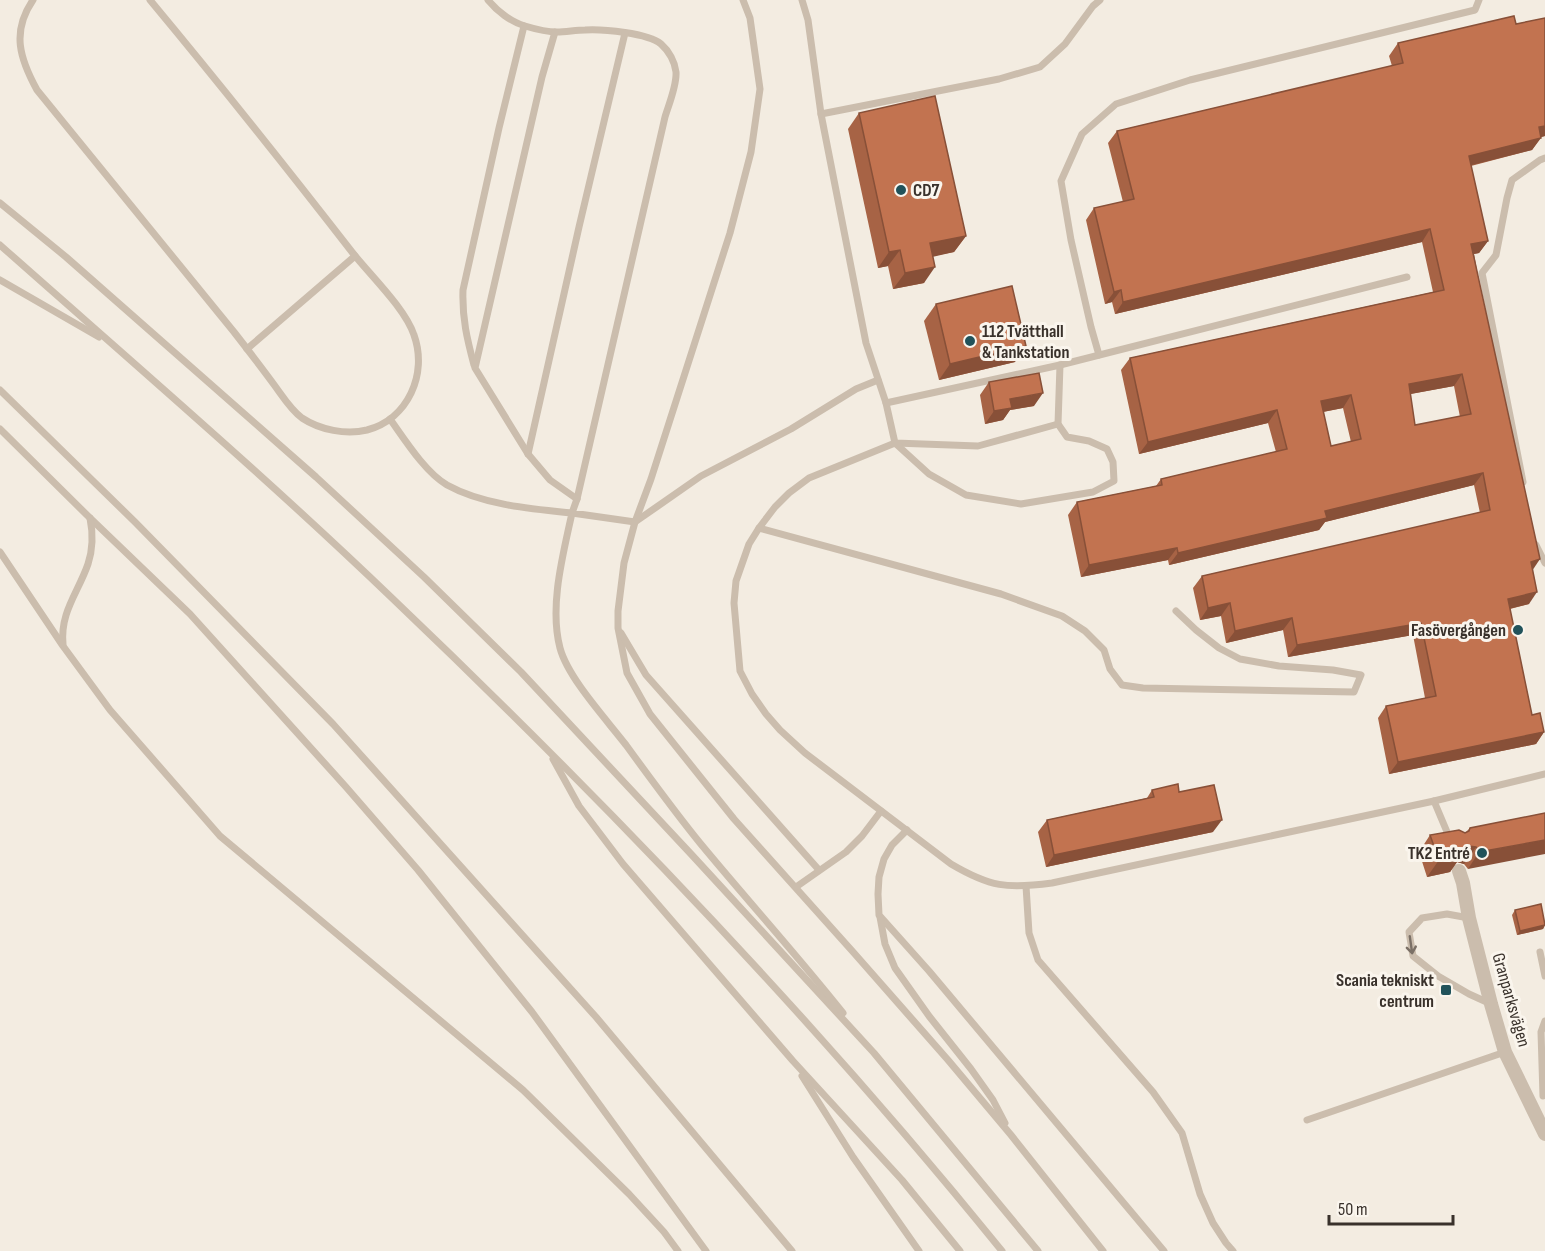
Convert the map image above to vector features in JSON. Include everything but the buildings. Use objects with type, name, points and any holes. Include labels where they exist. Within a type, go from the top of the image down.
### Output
[{"type":"street","name":"Granparksvägen","points":[[1459,871],[1469,918],[1505,1052],[1545,1134]]},
{"type":"lane","points":[[33,0],[20,26],[19,43],[27,72],[37,90],[247,349],[289,405],[302,418],[334,431],[353,432],[368,429],[390,419],[405,406],[414,389],[418,371],[418,352],[414,334],[405,318],[286,166],[150,0]]},
{"type":"lane","points":[[488,0],[495,8],[524,26],[555,32],[587,30],[648,37],[661,44],[672,57],[676,71],[676,81],[665,117],[578,499],[572,513],[562,559],[557,601],[557,628],[559,645],[568,667],[588,697],[700,843],[811,972],[874,1053],[1038,1251]]},
{"type":"lane","points":[[743,0],[750,18],[760,89],[751,152],[730,232],[651,479],[635,522],[624,563],[618,628],[627,673],[650,714],[734,819],[940,1051],[1011,1135],[1103,1251]]},
{"type":"lane","points":[[801,0],[808,20],[821,114],[866,342],[886,404],[895,443],[929,474],[966,495],[1021,504],[1093,492],[1114,481],[1113,462],[1107,449],[1089,441],[1067,437],[1058,423],[1060,365]]},
{"type":"lane","points":[[821,114],[999,79],[1040,67],[1065,44],[1100,0]]},
{"type":"lane","points":[[1099,355],[1071,240],[1061,181],[1082,134],[1116,104],[1190,80],[1476,10],[1479,0]]},
{"type":"lane","points":[[524,26],[463,290],[462,313],[475,368],[528,454],[550,480],[578,499]]},
{"type":"lane","points":[[475,368],[542,77],[555,32]]},
{"type":"lane","points":[[528,454],[625,33]]},
{"type":"lane","points":[[1525,491],[1482,273],[1496,255],[1506,198],[1512,180],[1545,158]]},
{"type":"lane","points":[[0,203],[66,257],[299,462],[521,672],[874,1053]]},
{"type":"lane","points":[[0,246],[225,444],[392,597],[547,749],[741,949],[859,1082],[1002,1251]]},
{"type":"lane","points":[[247,349],[355,256]]},
{"type":"lane","points":[[886,404],[1060,365],[1407,277]]},
{"type":"lane","points":[[0,280],[113,345]]},
{"type":"lane","points":[[390,419],[429,469],[447,484],[477,497],[504,504],[635,522],[701,476],[791,429],[856,389],[878,380]]},
{"type":"lane","points":[[0,390],[135,522],[333,724],[597,1017],[792,1251]]},
{"type":"lane","points":[[1058,423],[978,446],[895,443],[809,478],[782,500],[759,528],[749,544],[736,581],[734,603],[740,671],[766,714],[805,753],[951,864],[973,877],[989,883],[1008,886],[1063,881],[1434,801],[1545,774]]},
{"type":"lane","points":[[0,429],[190,614],[418,870],[532,1012],[706,1251]]},
{"type":"lane","points":[[63,646],[65,613],[89,561],[92,530],[90,518]]},
{"type":"lane","points":[[759,528],[1001,594],[1062,616],[1085,631],[1104,650],[1110,669],[1122,685],[1143,688],[1354,692],[1361,675],[1333,670],[1279,666],[1240,659],[1219,648],[1176,611]]},
{"type":"lane","points":[[1534,537],[1536,549],[1545,563]]},
{"type":"lane","points":[[0,552],[63,646],[110,710],[220,836],[523,1090],[629,1194],[678,1251]]},
{"type":"lane","points":[[618,628],[645,675],[819,870]]},
{"type":"lane","points":[[547,749],[579,806],[624,864],[793,1061],[902,1180],[960,1251]]},
{"type":"lane","points":[[1434,801],[1454,844]]},
{"type":"lane","points":[[796,887],[846,852],[881,811]]},
{"type":"lane","points":[[907,830],[892,845],[884,859],[879,877],[879,915],[885,944],[896,968],[929,1016],[993,1100],[1011,1135]]},
{"type":"lane","points":[[1026,886],[1029,933],[1038,960],[1153,1092],[1182,1133],[1200,1194],[1213,1223],[1233,1251]]},
{"type":"lane","points":[[1469,918],[1447,914],[1422,918],[1409,932],[1413,956],[1438,976],[1491,1004]]},
{"type":"lane","points":[[879,915],[929,970],[1164,1251]]},
{"type":"lane","points":[[1540,952],[1545,976]]},
{"type":"lane","points":[[1543,1096],[1541,1032],[1545,1021]]},
{"type":"lane","points":[[1307,1120],[1505,1052]]},
{"type":"lane","points":[[793,1061],[853,1157],[919,1251]]},
{"type":"place","name":"CD7","points":[[901,190]]},
{"type":"place","name":"112 Tvätthall & Tankstation","points":[[970,341]]},
{"type":"place","name":"Fasövergången","points":[[1518,630]]},
{"type":"place","name":"TK2 Entré","points":[[1482,853]]},
{"type":"place","name":"Scania tekniskt centrum","points":[[1446,990]]}]
